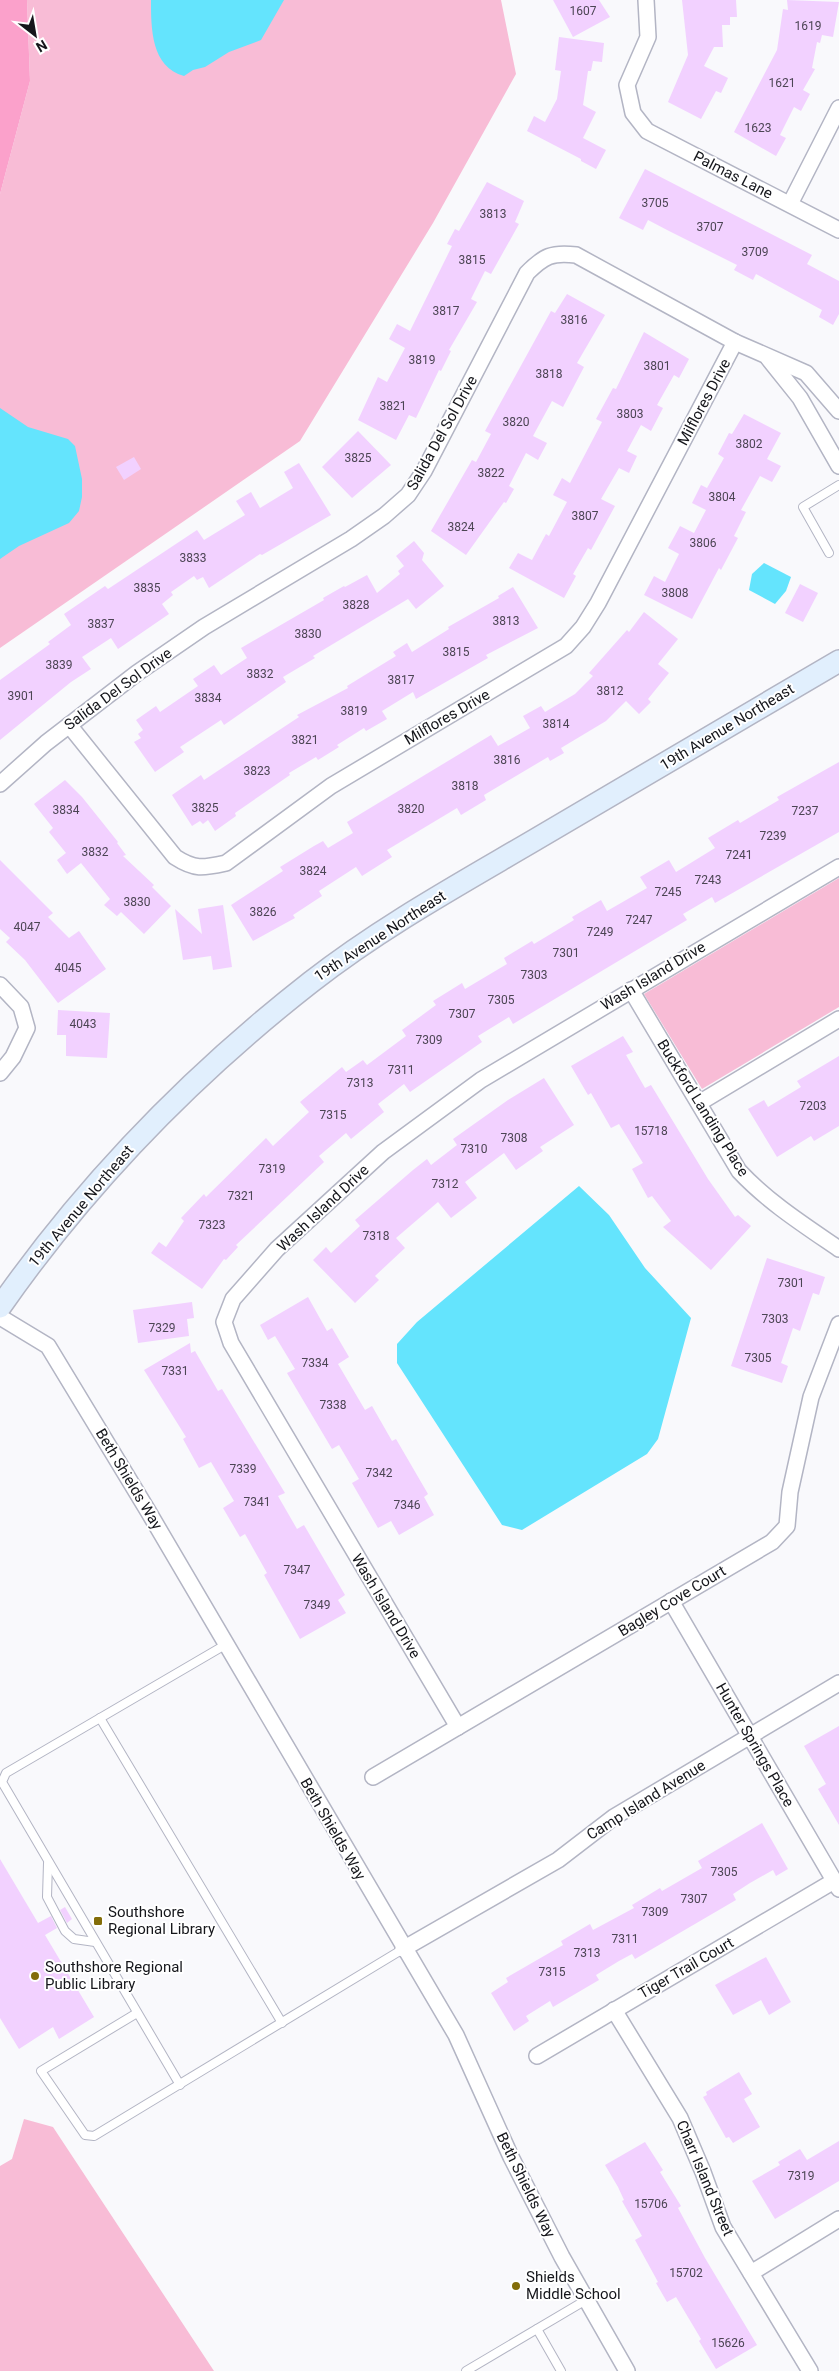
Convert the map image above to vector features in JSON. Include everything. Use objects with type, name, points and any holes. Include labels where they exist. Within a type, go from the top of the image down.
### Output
[{"type":"street","name":"Palmas Lane","points":[[646,0],[648,37],[627,85],[633,112],[647,131],[839,230]]},
{"type":"street","points":[[790,204],[839,108]]},
{"type":"street","name":"Salida Del Sol Drive","points":[[0,784],[70,725],[144,668],[204,628],[351,539],[384,516],[408,495],[424,471],[527,273],[548,256],[560,253],[576,255],[735,342],[806,374],[839,411]]},
{"type":"street","name":"Milflores Drive","points":[[70,725],[176,857],[191,867],[207,867],[226,863],[330,786],[566,646],[584,627],[598,603],[735,342]]},
{"type":"street","name":"Salida Del Sol Drive","points":[[766,355],[800,398],[839,466]]},
{"type":"street","name":"19th Avenue Northeast","points":[[0,1307],[62,1224],[167,1108],[216,1061],[312,981],[440,896],[839,661]]},
{"type":"street","name":"Wash Island Drive","points":[[458,1727],[231,1343],[224,1322],[233,1299],[277,1249],[383,1152],[481,1080],[839,866]]},
{"type":"street","points":[[0,985],[21,1007],[27,1028],[14,1057],[0,1073]]},
{"type":"street","name":"Buckford Landing Place","points":[[631,990],[739,1171],[753,1186],[784,1211],[839,1249]]},
{"type":"street","points":[[699,1103],[839,1019]]},
{"type":"street","name":"Beth Shields Way","points":[[0,1317],[48,1346],[148,1511],[403,1949],[456,2035],[511,2158],[562,2257],[627,2371]]},
{"type":"street","name":"Bagley Cove Court","points":[[373,1777],[772,1542],[787,1526],[790,1492],[810,1397],[839,1324]]},
{"type":"street","name":"Hunter Springs Place","points":[[671,1602],[837,1885]]},
{"type":"street","name":"Camp Island Avenue","points":[[403,1949],[558,1860],[614,1816],[839,1684]]},
{"type":"street","name":"Tiger Trail Court","points":[[537,2056],[614,2010],[837,1885]]},
{"type":"street","name":"Charr Island Street","points":[[614,2010],[680,2118],[723,2226],[810,2371]]},
{"type":"street","points":[[751,2273],[839,2219]]},
{"type":"lane","points":[[830,553],[803,508],[839,485]]},
{"type":"lane","points":[[180,2085],[2,1782],[6,1773],[225,1644]]},
{"type":"lane","points":[[100,1718],[282,2023]]},
{"type":"lane","points":[[48,1861],[46,1896],[60,1924],[74,1939],[95,1942]]},
{"type":"lane","points":[[137,2013],[41,2071],[85,2135],[94,2136],[403,1949]]},
{"type":"lane","points":[[466,2371],[586,2300]]},
{"type":"lane","points":[[536,2329],[561,2371]]},
{"type":"shaded area","points":[[0,0],[27,0],[30,81],[0,194]]},
{"type":"shaded area","points":[[27,0],[501,0],[516,74],[433,223],[300,441],[0,648],[0,194],[30,81]]},
{"type":"shaded area","points":[[839,878],[839,1007],[702,1089],[644,994]]},
{"type":"shaded area","points":[[24,2119],[53,2127],[214,2371],[0,2371],[0,2166],[12,2159]]},
{"type":"water","points":[[151,0],[284,0],[261,40],[229,52],[205,67],[193,70],[184,76],[173,71],[159,55],[153,34]]},
{"type":"water","points":[[0,408],[28,427],[68,439],[75,446],[82,479],[82,497],[79,511],[69,523],[19,546],[0,559]]},
{"type":"water","points":[[764,563],[791,577],[786,591],[775,604],[749,590],[752,574]]},
{"type":"water","points":[[579,1186],[609,1215],[645,1268],[691,1318],[658,1439],[647,1454],[522,1530],[502,1525],[397,1363],[397,1344],[417,1322]]},
{"type":"building","points":[[553,0],[599,0],[610,17],[573,37]]},
{"type":"building","points":[[682,0],[736,0],[737,17],[730,17],[730,25],[722,25],[723,47],[714,47],[704,66],[728,78],[721,93],[716,91],[701,119],[668,102],[688,55]]},
{"type":"building","points":[[787,0],[839,2],[833,37],[822,35],[820,43],[817,42],[812,68],[815,69],[803,90],[810,94],[801,111],[794,107],[780,135],[786,138],[776,156],[734,132],[777,50],[783,9],[788,10]]},
{"type":"building","points":[[559,37],[604,43],[602,62],[593,61],[591,71],[588,71],[583,105],[596,112],[583,138],[606,150],[596,169],[581,161],[581,159],[527,131],[534,116],[545,122],[557,99],[561,71],[555,70]]},
{"type":"building","points":[[645,169],[812,255],[807,264],[839,281],[839,314],[833,325],[819,317],[822,310],[756,274],[753,280],[734,270],[737,265],[648,220],[643,230],[619,218]]},
{"type":"building","points":[[487,182],[524,201],[515,222],[519,224],[491,274],[485,271],[471,299],[477,302],[449,350],[451,351],[441,371],[439,370],[416,418],[409,415],[396,440],[358,420],[378,377],[387,382],[405,348],[389,339],[397,324],[410,331],[452,246],[447,244],[455,229],[459,231]]},
{"type":"building","points":[[567,294],[605,315],[577,363],[584,367],[563,407],[552,401],[533,436],[547,443],[538,460],[526,453],[509,486],[514,489],[506,503],[504,502],[466,555],[431,531],[472,460],[476,462],[491,434],[485,431],[551,311],[555,313]]},
{"type":"building","points":[[644,332],[689,359],[679,378],[674,375],[657,405],[663,408],[651,431],[641,425],[627,451],[637,456],[629,473],[619,468],[601,499],[615,506],[591,550],[588,548],[573,574],[576,576],[564,598],[509,568],[518,553],[532,560],[546,534],[549,536],[567,502],[553,495],[562,478],[570,483],[602,422],[596,419],[613,388],[616,389]]},
{"type":"building","points":[[744,414],[781,433],[767,459],[781,466],[772,482],[760,476],[741,510],[746,512],[734,536],[738,538],[721,570],[719,568],[692,619],[644,595],[654,576],[665,582],[679,554],[668,548],[680,526],[694,533],[706,510],[692,503],[701,485],[707,488],[724,458],[718,454],[729,433],[732,434]]},
{"type":"building","points":[[358,431],[391,465],[352,498],[322,467]]},
{"type":"building","points":[[134,457],[141,469],[124,480],[116,467]]},
{"type":"building","points":[[299,463],[331,515],[262,555],[260,554],[209,588],[203,577],[197,580],[194,576],[171,592],[173,595],[162,604],[169,614],[118,649],[111,638],[82,657],[91,669],[71,682],[0,740],[0,680],[50,644],[48,642],[71,625],[64,614],[105,586],[108,589],[197,530],[204,540],[245,515],[236,501],[251,492],[260,508],[293,488],[284,472]]},
{"type":"building","points":[[414,541],[424,553],[422,560],[444,586],[416,609],[408,599],[313,656],[315,658],[283,677],[286,682],[224,725],[221,720],[180,747],[184,752],[155,772],[134,742],[141,738],[138,734],[143,730],[136,720],[156,706],[160,712],[198,686],[193,679],[214,665],[221,675],[247,658],[241,648],[324,600],[323,598],[344,586],[367,575],[377,593],[400,574],[398,571],[404,566],[396,556]]},
{"type":"building","points":[[800,584],[818,593],[803,622],[785,613]]},
{"type":"building","points":[[513,587],[538,628],[486,655],[488,658],[416,699],[413,692],[382,711],[387,719],[366,731],[364,728],[318,760],[316,757],[289,773],[290,775],[235,813],[236,816],[215,831],[208,820],[203,824],[200,821],[192,826],[172,795],[201,775],[204,780],[299,717],[297,715],[348,688],[347,686],[396,656],[393,652],[407,643],[412,652],[449,629],[448,627],[499,598],[498,596]]},
{"type":"building","points":[[644,612],[678,639],[658,664],[669,673],[648,699],[651,702],[639,714],[626,701],[606,721],[561,748],[564,753],[550,761],[548,757],[484,795],[486,800],[461,815],[457,808],[387,850],[392,857],[362,876],[356,867],[319,891],[322,896],[293,915],[295,918],[253,941],[231,905],[283,871],[280,867],[314,846],[323,841],[328,848],[353,833],[347,822],[491,735],[498,746],[530,728],[523,716],[541,706],[545,712],[575,694],[593,676],[589,673],[627,630],[629,632]]},
{"type":"building","points":[[839,762],[839,832],[715,903],[712,897],[683,914],[687,920],[513,1024],[509,1017],[478,1036],[482,1042],[410,1092],[404,1084],[378,1104],[384,1112],[351,1139],[346,1133],[319,1156],[324,1162],[236,1245],[238,1247],[226,1260],[224,1259],[202,1289],[151,1253],[159,1242],[166,1247],[184,1221],[181,1218],[204,1194],[206,1197],[266,1138],[273,1146],[309,1112],[300,1102],[342,1067],[346,1072],[363,1060],[367,1065],[406,1036],[402,1030],[436,1005],[433,1001],[462,983],[465,989],[507,964],[504,958],[532,941],[534,944],[574,920],[572,917],[601,900],[607,911],[647,888],[640,877],[669,860],[676,872],[715,848],[708,838],[738,820],[740,823],[779,800],[777,797]]},
{"type":"building","points":[[65,780],[82,797],[118,842],[126,855],[123,856],[154,885],[152,887],[171,906],[144,934],[121,912],[117,916],[104,905],[110,899],[81,863],[67,874],[57,860],[66,853],[49,832],[53,828],[34,804]]},
{"type":"building","points":[[0,860],[53,913],[48,917],[69,938],[79,931],[106,969],[58,1003],[25,960],[6,942],[10,938],[0,929]]},
{"type":"building","points":[[223,905],[232,967],[213,970],[211,956],[183,960],[175,909],[202,934],[198,909]]},
{"type":"building","points":[[58,1010],[110,1013],[107,1058],[66,1056],[66,1035],[57,1035]]},
{"type":"building","points":[[623,1036],[633,1052],[626,1055],[645,1088],[651,1085],[708,1179],[735,1217],[738,1215],[751,1226],[711,1270],[663,1227],[671,1221],[652,1196],[648,1198],[632,1169],[643,1163],[619,1124],[611,1128],[591,1093],[588,1095],[571,1066]]},
{"type":"building","points":[[839,1056],[839,1126],[814,1141],[811,1136],[777,1157],[748,1109],[764,1100],[768,1107],[801,1087],[797,1081]]},
{"type":"building","points":[[544,1078],[574,1125],[540,1147],[543,1151],[516,1170],[504,1153],[465,1182],[477,1198],[451,1218],[438,1202],[396,1238],[405,1248],[375,1276],[379,1280],[355,1303],[313,1260],[326,1247],[331,1253],[360,1226],[355,1220],[413,1170],[427,1159],[431,1165],[457,1145],[453,1139],[508,1100]]},
{"type":"building","points":[[767,1258],[825,1277],[819,1295],[813,1293],[800,1331],[793,1328],[781,1363],[788,1366],[782,1383],[731,1366]]},
{"type":"building","points":[[308,1297],[327,1331],[332,1328],[349,1357],[338,1364],[365,1410],[372,1406],[392,1441],[396,1439],[428,1494],[424,1497],[434,1515],[399,1535],[391,1521],[378,1528],[352,1483],[359,1479],[339,1445],[332,1449],[287,1373],[295,1369],[275,1336],[268,1340],[260,1325]]},
{"type":"building","points":[[192,1302],[194,1318],[187,1319],[189,1336],[138,1343],[133,1310]]},
{"type":"building","points":[[190,1343],[191,1353],[195,1351],[218,1391],[222,1389],[285,1493],[278,1496],[297,1529],[304,1525],[345,1595],[338,1600],[346,1613],[300,1639],[264,1575],[267,1573],[245,1534],[240,1537],[223,1508],[234,1501],[211,1462],[199,1468],[183,1439],[186,1437],[144,1370]]},
{"type":"building","points":[[839,1726],[839,1825],[818,1789],[826,1784],[804,1746]]},
{"type":"building","points":[[762,1823],[788,1869],[776,1876],[773,1870],[750,1883],[733,1894],[736,1900],[635,1959],[632,1954],[619,1961],[596,1975],[599,1980],[553,2007],[550,2001],[526,2016],[529,2021],[514,2031],[491,1993],[508,1982],[506,1978],[563,1945],[561,1941],[590,1924],[593,1930],[634,1908],[632,1905],[660,1888],[662,1891],[702,1868],[698,1861]]},
{"type":"building","name":"Southshore Regional Public Library","points":[[0,1859],[38,1923],[51,1916],[57,1928],[45,1935],[94,2017],[59,2039],[53,2027],[19,2049],[0,2018]]},
{"type":"building","points":[[65,1907],[72,1919],[67,1923],[60,1910]]},
{"type":"building","points":[[766,1957],[791,2002],[769,2015],[761,2000],[733,2015],[715,1985]]},
{"type":"building","points":[[739,2072],[752,2094],[744,2099],[760,2127],[733,2143],[729,2137],[726,2138],[703,2097],[707,2095],[706,2092]]},
{"type":"building","points":[[839,2141],[839,2181],[775,2219],[752,2181],[780,2165],[778,2162],[800,2149],[807,2160]]},
{"type":"building","points":[[645,2142],[663,2170],[660,2172],[681,2206],[678,2208],[705,2258],[757,2345],[716,2369],[676,2297],[667,2302],[656,2283],[658,2282],[635,2240],[642,2236],[622,2201],[624,2200],[618,2187],[605,2165]]},
{"type":"place","name":"Southshore Regional Library","points":[[98,1921]]},
{"type":"place","name":"Southshore Regional Public Library","points":[[35,1976]]},
{"type":"place","name":"Shields Middle School","points":[[516,2286]]}]
